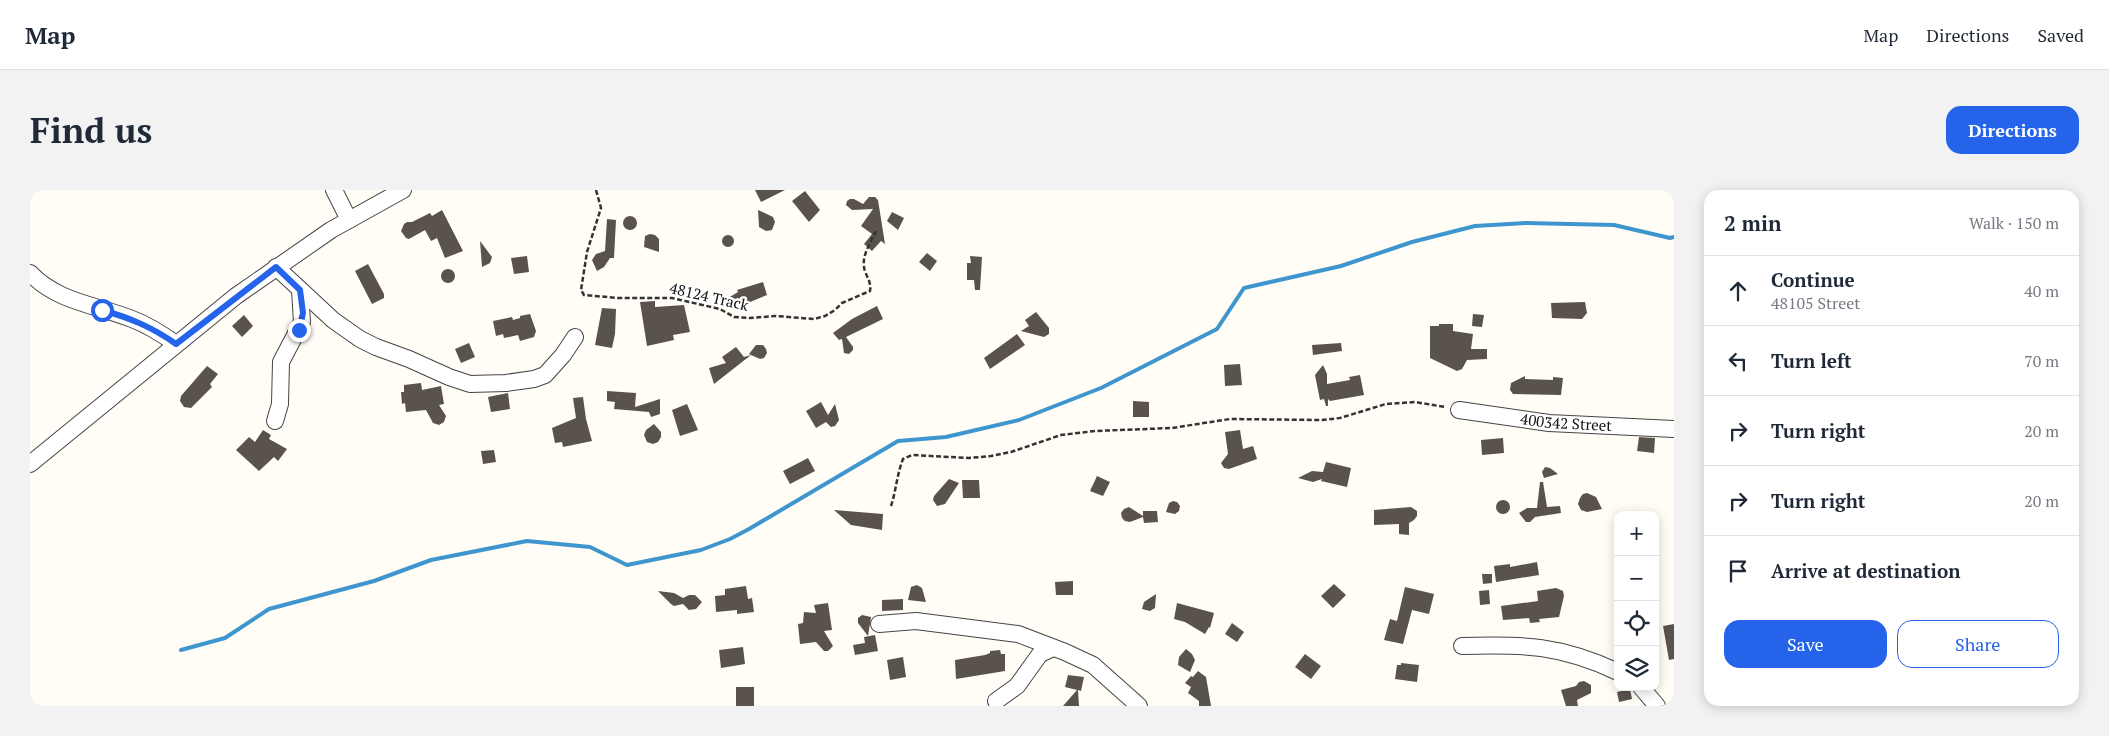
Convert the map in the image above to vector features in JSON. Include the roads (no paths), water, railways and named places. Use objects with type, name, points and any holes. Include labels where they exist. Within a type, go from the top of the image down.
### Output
[{"type":"street","points":[[334,190],[349,220]]},
{"type":"street","points":[[30,464],[176,344],[276,267],[349,220],[403,190]]},
{"type":"street","points":[[276,267],[333,320],[360,339],[376,348],[409,359],[448,377],[470,384],[506,383],[539,377],[553,367],[575,337]]},
{"type":"street","points":[[30,273],[50,289],[71,300],[142,324],[176,344]]},
{"type":"street","points":[[275,421],[280,404],[282,362],[302,322],[300,290]]},
{"type":"street","name":"400342 Street","points":[[1459,410],[1548,423],[1674,429]]},
{"type":"street","points":[[879,624],[916,620],[1018,634],[1076,656],[1093,665],[1139,706]]},
{"type":"street","points":[[1462,646],[1502,644],[1552,648],[1581,656],[1614,670]]},
{"type":"street","points":[[996,701],[1017,686],[1040,654],[1053,648]]},
{"type":"street","points":[[1644,691],[1657,706]]},
{"type":"waterway","points":[[181,650],[225,638],[269,609],[374,581],[431,560],[527,541],[590,547],[627,565],[701,550],[730,539],[749,529],[898,441],[946,437],[1019,420],[1101,388],[1217,329],[1244,288],[1341,266],[1412,242],[1475,226],[1526,223],[1614,225],[1670,238],[1674,237]]}]
